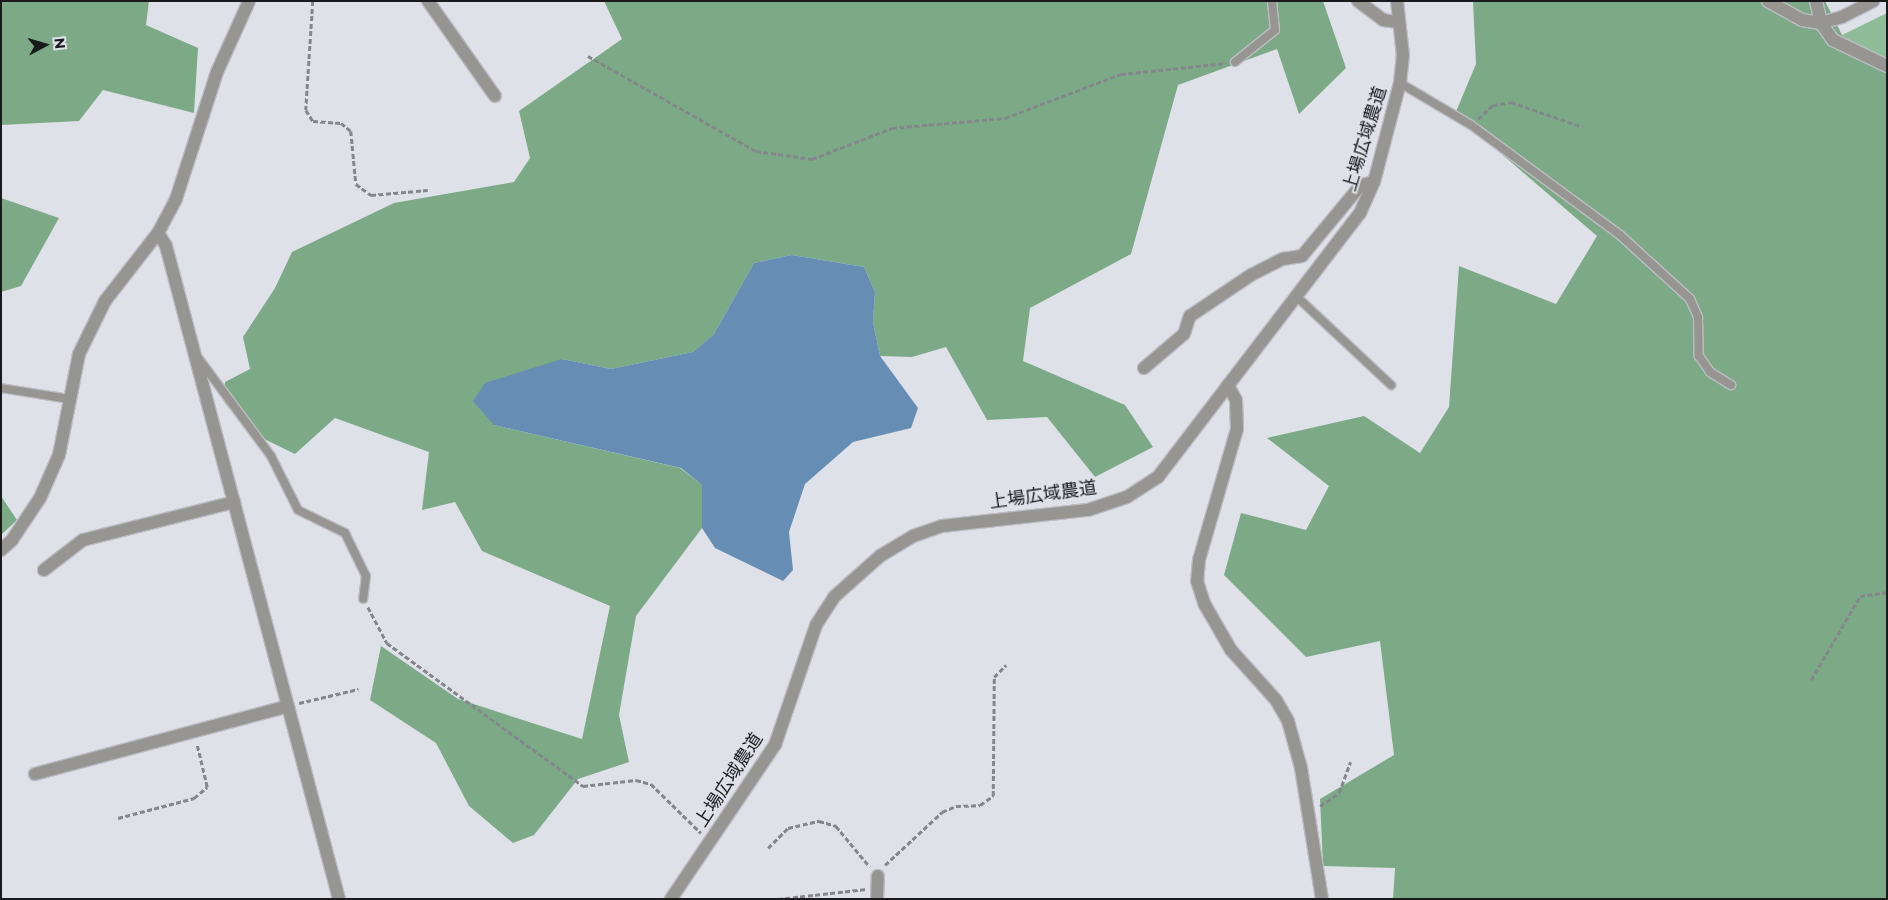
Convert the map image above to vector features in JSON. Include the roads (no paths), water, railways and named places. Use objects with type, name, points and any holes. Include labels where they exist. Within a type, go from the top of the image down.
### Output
[{"type":"street","points":[[1,550],[12,540],[40,498],[59,455],[79,354],[105,300],[158,233],[176,200],[217,72],[250,1]]},
{"type":"street","points":[[428,1],[495,96]]},
{"type":"street","points":[[1358,1],[1383,20],[1398,22]]},
{"type":"street","name":"上場広域農道","points":[[671,899],[775,745],[816,625],[834,597],[880,556],[913,536],[942,526],[1088,510],[1127,497],[1158,477],[1360,213],[1374,182],[1400,83],[1403,56],[1397,1]]},
{"type":"street","points":[[1768,1],[1802,20],[1821,23],[1842,17],[1873,1]]},
{"type":"street","points":[[1816,1],[1821,23],[1833,40],[1846,49],[1887,66]]},
{"type":"street","points":[[1144,368],[1184,334],[1190,316],[1251,275],[1283,259],[1302,256],[1361,185],[1374,182]]},
{"type":"street","points":[[158,233],[166,246],[339,899]]},
{"type":"street","points":[[1228,385],[1236,400],[1237,429],[1199,560],[1197,581],[1206,605],[1231,650],[1276,700],[1288,721],[1308,814],[1322,899]]},
{"type":"street","points":[[44,570],[83,540],[234,502]]},
{"type":"street","points":[[35,774],[288,706]]},
{"type":"street","points":[[877,895],[878,876]]},
{"type":"lane","points":[[1235,62],[1275,30],[1272,1]]},
{"type":"lane","points":[[1400,83],[1471,125],[1620,234],[1690,299],[1698,317],[1699,356],[1710,372],[1731,385]]},
{"type":"lane","points":[[1297,297],[1391,385]]},
{"type":"lane","points":[[193,351],[271,456],[298,510],[345,533],[366,576],[363,599]]},
{"type":"lane","points":[[1,388],[70,399]]},
{"type":"water","points":[[792,255],[864,267],[875,292],[873,322],[880,356],[918,408],[911,428],[853,442],[805,484],[789,532],[793,570],[783,581],[715,548],[702,528],[702,485],[681,468],[494,425],[473,401],[485,383],[562,359],[611,369],[693,352],[714,334],[754,263]]}]
